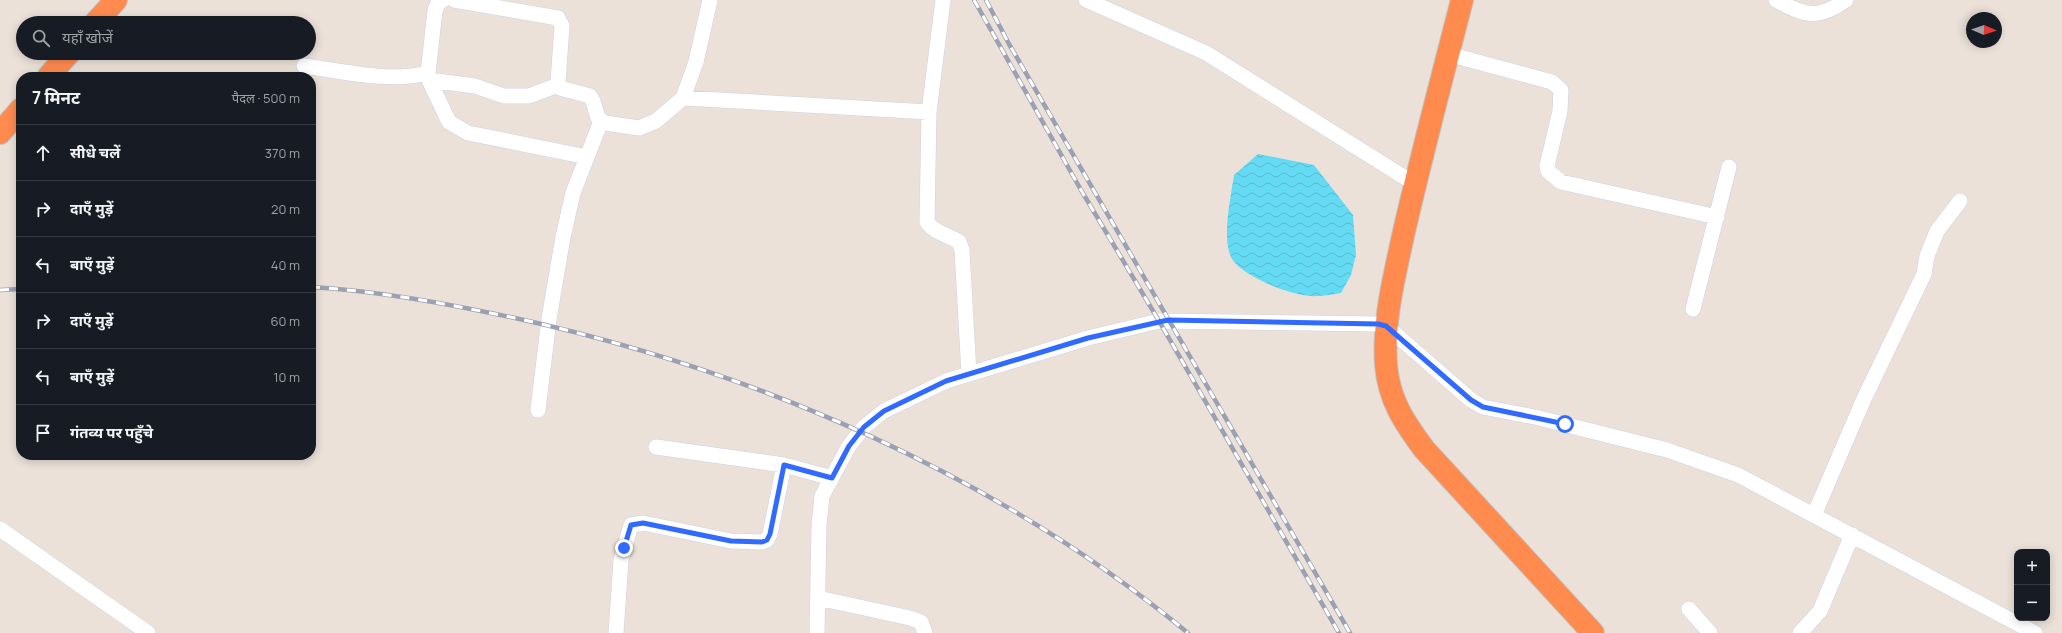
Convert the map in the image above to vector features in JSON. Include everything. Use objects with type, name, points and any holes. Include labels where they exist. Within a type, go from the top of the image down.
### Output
[{"type":"highway","points":[[102,16],[116,0]]},
{"type":"highway","points":[[1462,0],[1415,184],[1386,326],[1386,366],[1392,396],[1402,420],[1424,449],[1593,633]]},
{"type":"highway","points":[[52,72],[63,60]]},
{"type":"highway","points":[[0,133],[16,115]]},
{"type":"street","points":[[443,0],[438,3],[435,11],[428,76],[449,122],[457,128],[468,132],[587,157]]},
{"type":"street","points":[[454,0],[558,18],[562,26],[558,85]]},
{"type":"street","points":[[558,85],[560,88],[590,96],[601,121],[605,123],[639,128],[656,121],[683,98],[696,62],[710,0]]},
{"type":"street","points":[[943,0],[929,112],[927,222],[930,227],[959,242],[962,250],[970,374]]},
{"type":"street","points":[[1086,0],[1206,53],[1415,184]]},
{"type":"street","points":[[1776,0],[1805,14],[1816,14],[1832,10],[1846,0]]},
{"type":"street","points":[[1448,54],[1552,82],[1561,90],[1560,111],[1547,166],[1548,171],[1560,182],[1717,217]]},
{"type":"street","points":[[304,66],[376,75],[428,76],[475,86],[504,96],[528,96],[558,85]]},
{"type":"street","points":[[683,98],[929,112]]},
{"type":"street","points":[[538,410],[549,320],[563,237],[573,193],[601,121]]},
{"type":"street","points":[[1693,309],[1729,167]]},
{"type":"street","points":[[1814,515],[1863,401],[1924,274],[1927,256],[1937,231],[1960,201]]},
{"type":"street","points":[[817,633],[819,525],[822,496],[849,446],[864,427],[884,411],[946,381],[1088,338],[1168,320],[1378,324],[1386,326],[1471,400],[1483,407],[1536,417],[1666,450],[1738,475],[2035,633]]},
{"type":"street","points":[[656,447],[784,465],[832,478]]},
{"type":"street","points":[[616,633],[621,560],[631,525],[643,523],[731,541],[762,542],[767,540],[770,534],[784,465]]},
{"type":"street","points":[[0,529],[148,633]]},
{"type":"street","points":[[1800,633],[1820,610],[1852,535]]},
{"type":"street","points":[[818,598],[910,618],[921,622],[926,633]]},
{"type":"street","points":[[1689,609],[1710,633]]},
{"type":"water","points":[[1258,154],[1314,165],[1353,215],[1356,255],[1351,275],[1341,293],[1323,296],[1296,294],[1271,285],[1247,273],[1232,259],[1227,241],[1227,230],[1234,175]]},
{"type":"railway","points":[[974,0],[1081,190],[1159,321],[1339,633]]},
{"type":"railway","points":[[986,0],[1009,44],[1350,633]]},
{"type":"railway","points":[[316,287],[413,299],[515,318],[605,340],[695,367],[783,399],[870,436],[955,478],[1036,525],[1114,576],[1188,633]]},
{"type":"railway","points":[[0,290],[16,289]]},
{"type":"route","points":[[624,548],[631,525],[634,523],[643,523],[731,541],[762,542],[767,540],[770,534],[784,465],[832,478],[849,446],[864,427],[884,411],[946,381],[1088,338],[1159,321],[1378,324],[1386,326],[1471,400],[1483,407],[1506,413],[1536,417],[1565,424]]}]
